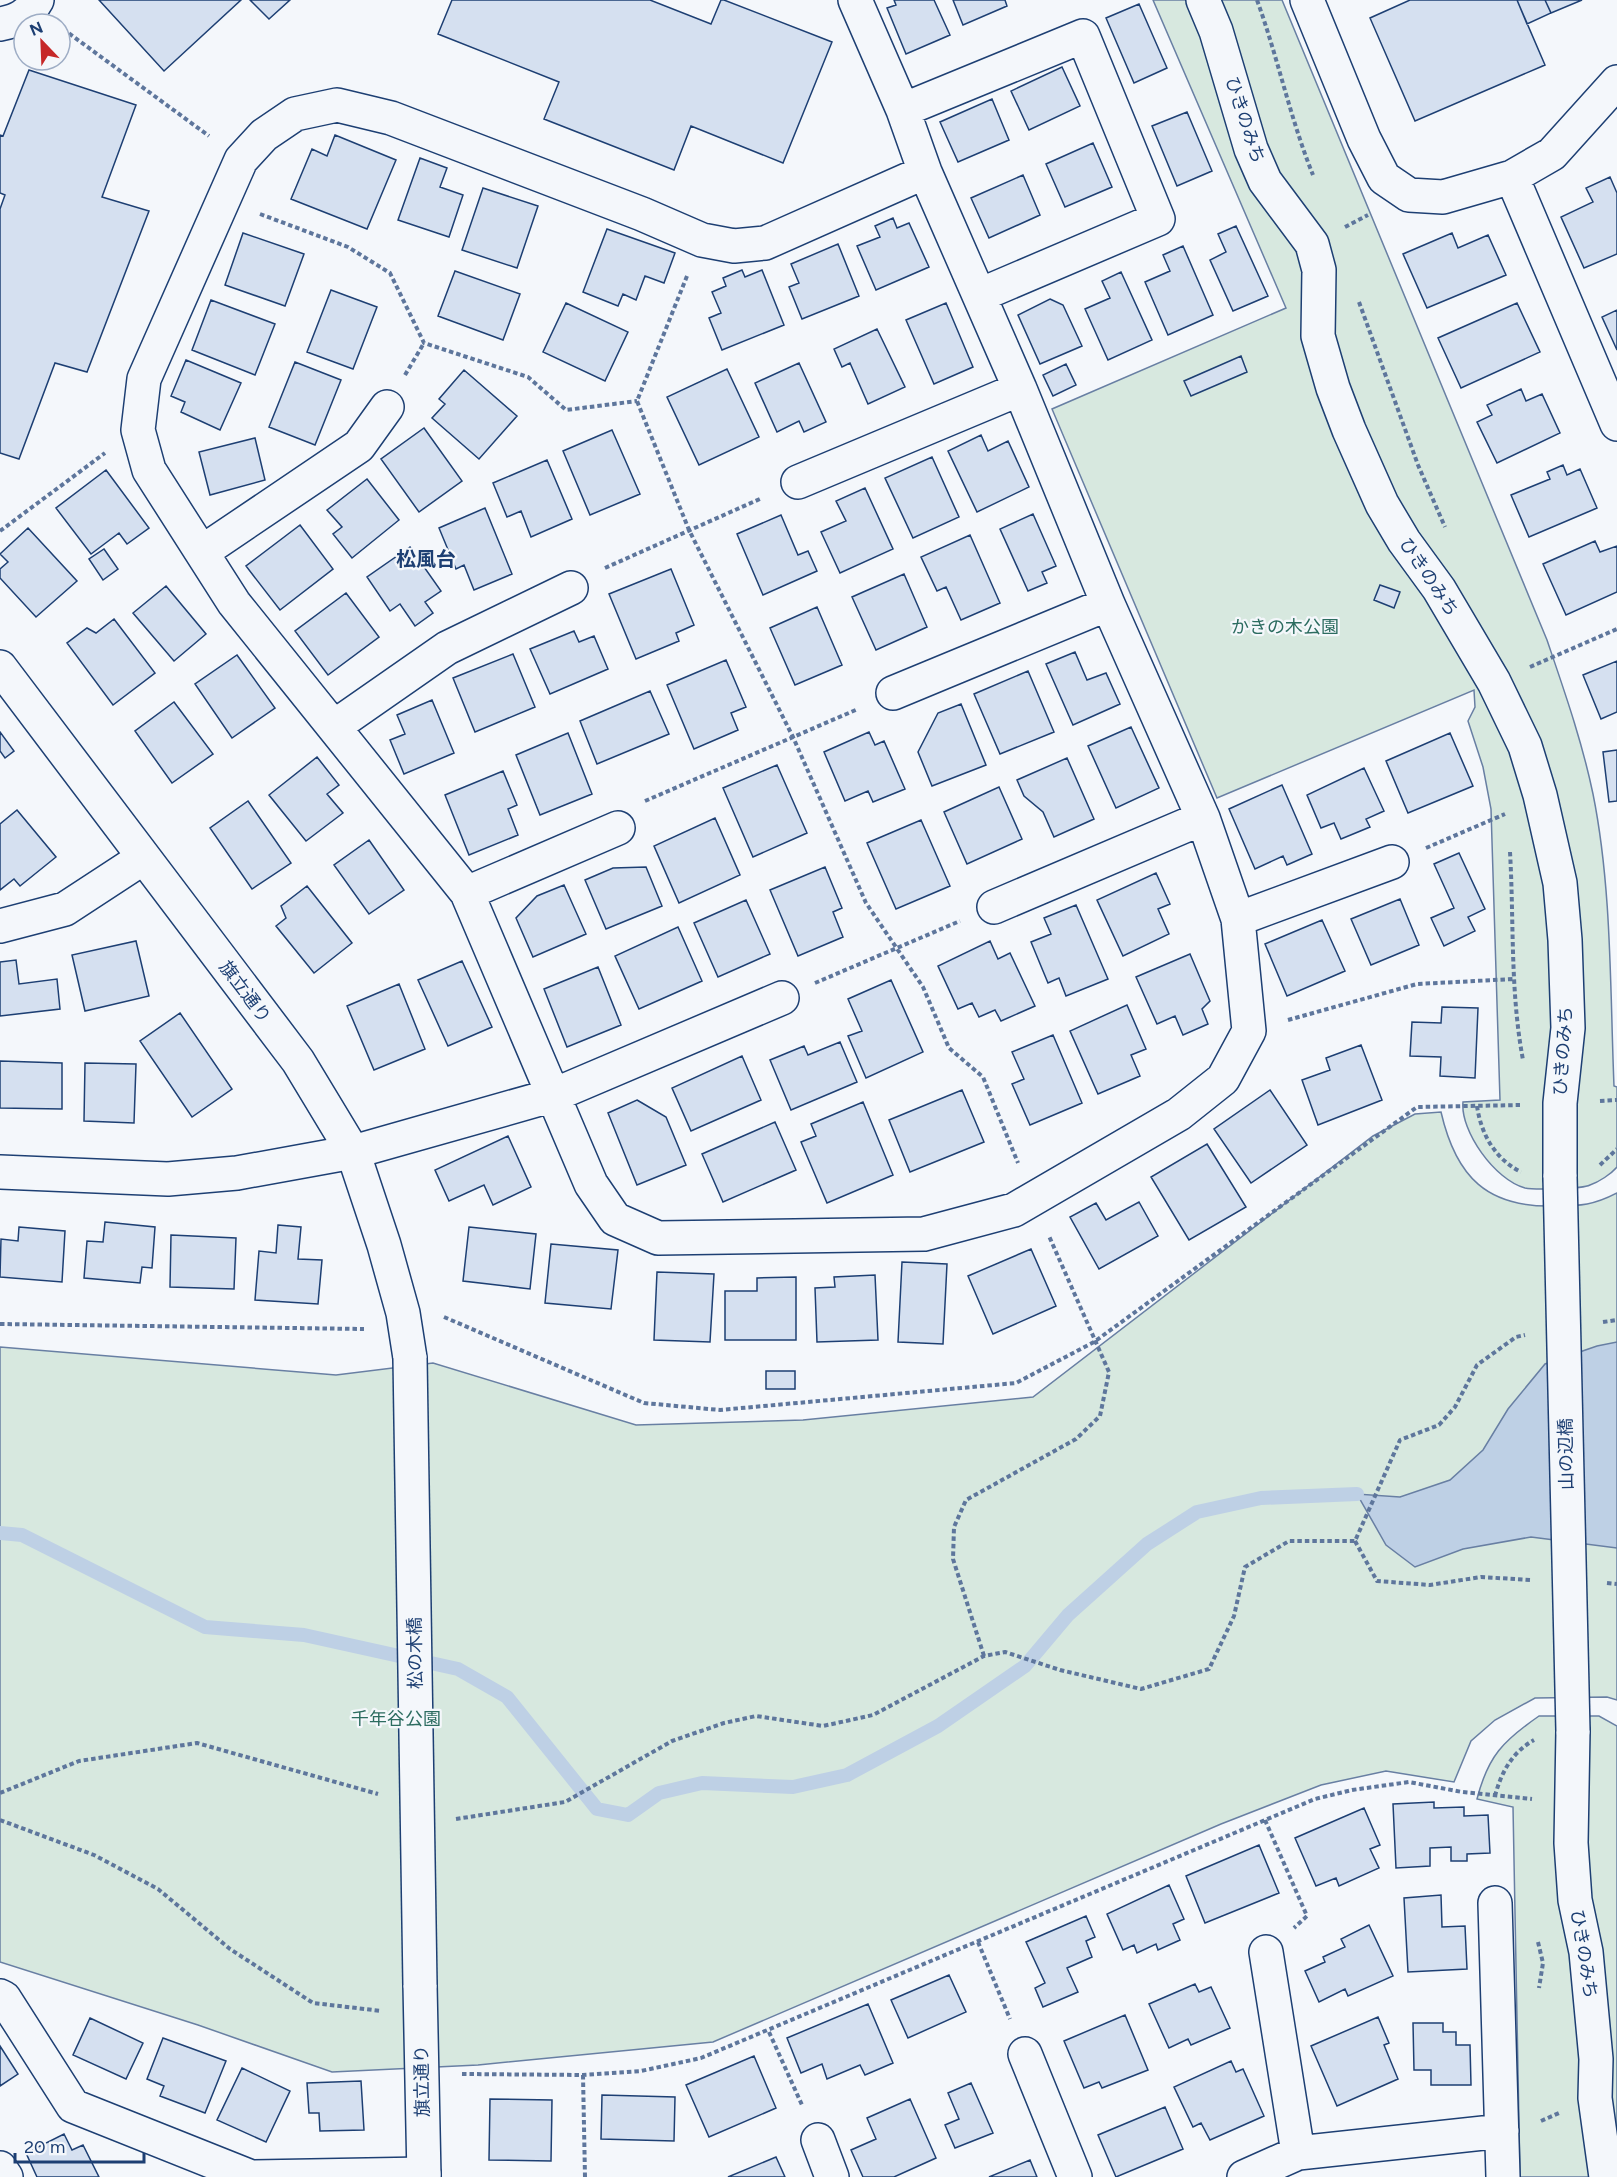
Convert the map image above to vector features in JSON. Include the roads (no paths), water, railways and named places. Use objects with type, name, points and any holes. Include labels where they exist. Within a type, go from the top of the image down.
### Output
[{"type":"street","points":[[0,24],[15,21],[27,14],[37,0]]},
{"type":"street","points":[[855,0],[903,110],[925,172],[1020,389],[1108,604],[1203,818],[1238,919],[1249,1031],[1223,1079],[1179,1114],[1014,1210],[924,1234],[658,1238],[615,1219],[591,1184],[467,893],[234,603],[149,470],[138,430],[144,379],[242,160],[264,135],[295,114],[337,105],[391,118],[642,214],[702,240],[734,246],[765,243],[925,172]]},
{"type":"street","name":"ひきのみち","points":[[1203,0],[1216,31],[1251,149],[1265,181],[1312,244],[1319,270],[1318,336],[1333,388],[1349,430],[1382,504],[1462,626],[1509,710],[1525,746],[1540,795],[1560,883],[1568,1028],[1560,1102],[1560,1177]]},
{"type":"street","points":[[1307,0],[1364,139],[1384,178],[1409,195],[1443,197],[1512,177],[1552,154],[1617,82]]},
{"type":"street","points":[[903,110],[1083,36],[1101,79],[1158,219],[980,295]]},
{"type":"street","points":[[1512,177],[1617,424]]},
{"type":"street","points":[[798,482],[1020,389]]},
{"type":"street","points":[[202,552],[359,446],[387,407]]},
{"type":"street","points":[[335,726],[447,648],[571,588]]},
{"type":"street","points":[[892,693],[1108,604]]},
{"type":"street","name":"旗立通り","points":[[0,667],[298,1061],[353,1152],[388,1256],[403,1313],[410,1358]]},
{"type":"street","points":[[994,907],[1203,818]]},
{"type":"street","points":[[467,893],[618,828]]},
{"type":"street","points":[[0,926],[65,909],[143,858]]},
{"type":"street","points":[[1238,919],[1392,862]]},
{"type":"street","points":[[0,1172],[168,1179],[237,1173],[353,1152],[554,1095],[782,998]]},
{"type":"street","name":"山の辺橋","points":[[1560,1177],[1573,1731]]},
{"type":"street","name":"松の木橋","points":[[410,1358],[420,1985]]},
{"type":"street","name":"ひきのみち","points":[[1573,1731],[1572,1802],[1575,1900],[1586,1952],[1593,2014],[1595,2098],[1606,2177]]},
{"type":"street","points":[[1495,1903],[1503,2177]]},
{"type":"street","points":[[1266,1952],[1298,2153]]},
{"type":"street","name":"旗立通り","points":[[420,1985],[424,2175]]},
{"type":"street","points":[[0,1996],[4,1998],[73,2106],[251,2177],[424,2175]]},
{"type":"street","points":[[1025,2054],[1075,2177]]},
{"type":"street","points":[[1244,2177],[1298,2153],[1502,2131]]},
{"type":"street","points":[[818,2140],[832,2177]]},
{"type":"street","points":[[0,2168],[6,2177]]},
{"type":"water","points":[[1617,1342],[1617,1548],[1531,1537],[1463,1549],[1415,1567],[1386,1545],[1357,1494],[1400,1497],[1450,1480],[1483,1450],[1508,1409],[1545,1364],[1597,1346]]},
{"type":"waterway","points":[[0,1533],[22,1535],[205,1627],[304,1635],[458,1669],[507,1697],[597,1809],[628,1815],[659,1793],[702,1783],[793,1787],[847,1775],[938,1726],[1025,1666],[1068,1615],[1147,1544],[1197,1512],[1261,1498],[1357,1494]]},
{"type":"district","name":"松風台","points":[[426,559]]},
{"type":"park label","name":"かきの木公園","points":[[1285,627]]},
{"type":"park label","name":"千年谷公園","points":[[396,1719]]}]
